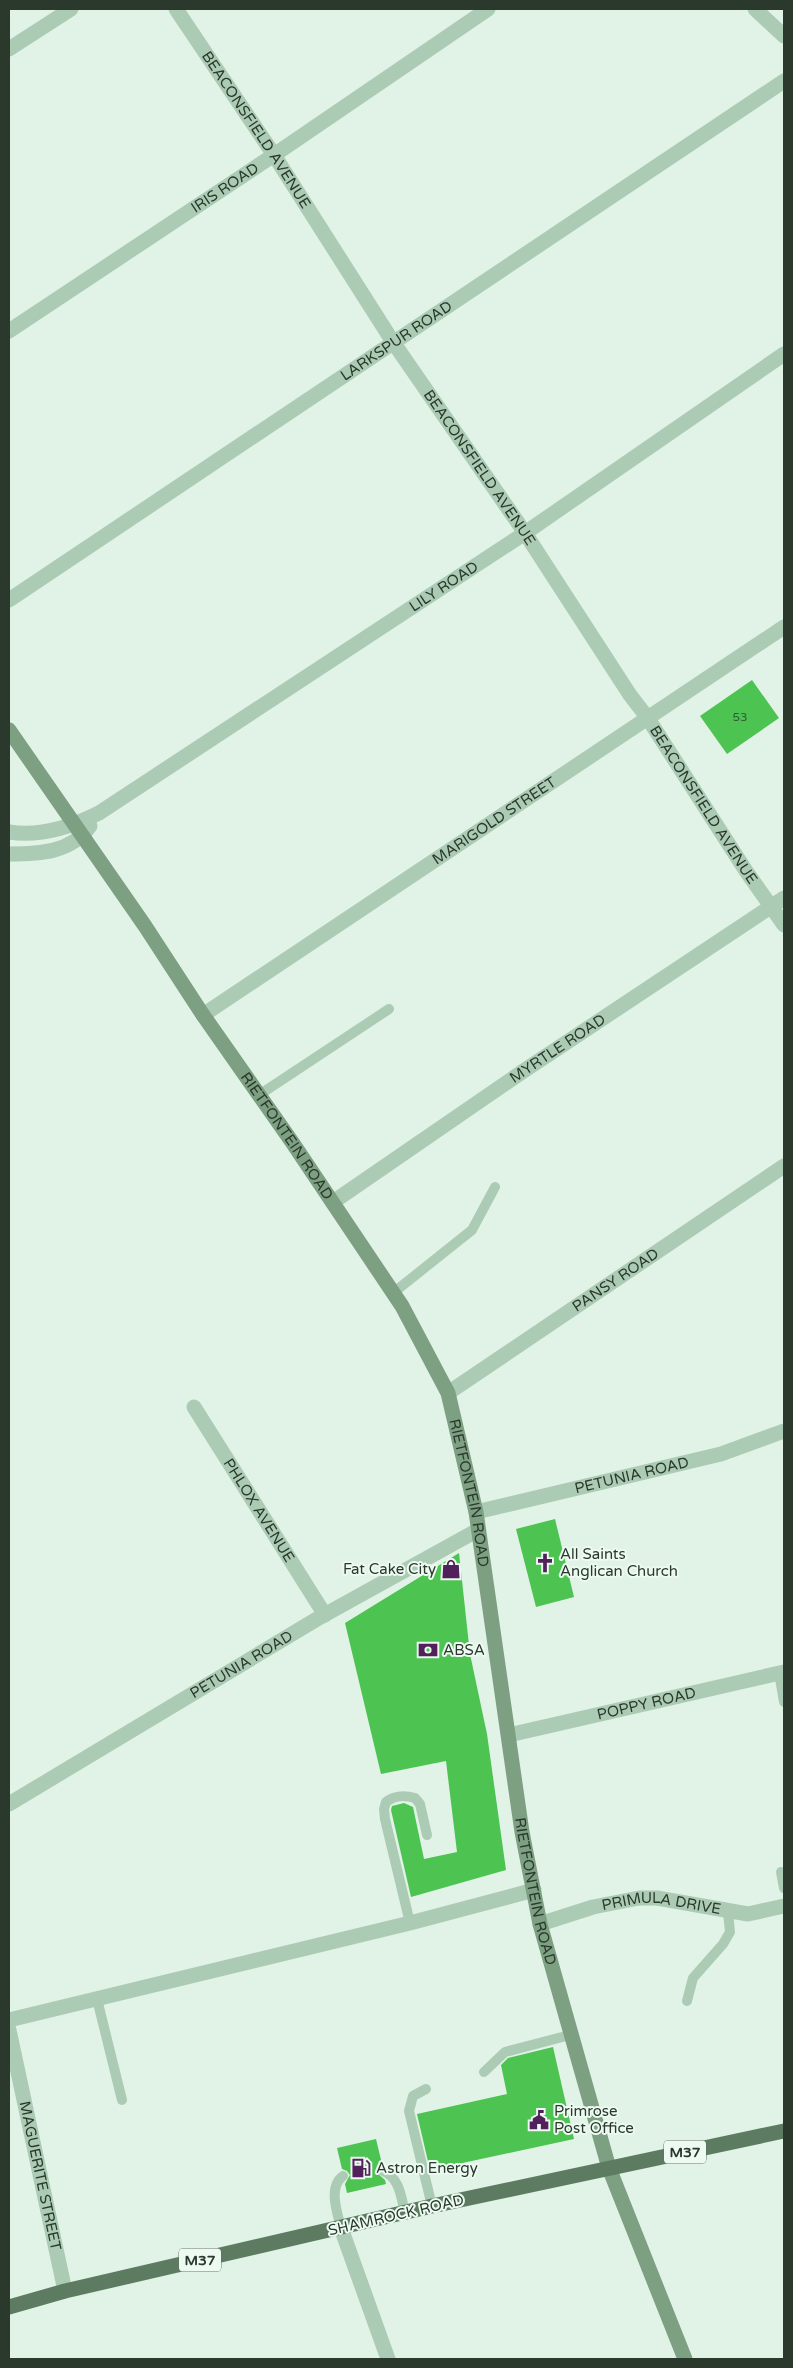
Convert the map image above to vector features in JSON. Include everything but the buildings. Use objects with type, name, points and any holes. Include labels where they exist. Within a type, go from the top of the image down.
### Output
[{"type":"main road","name":"SHAMROCK ROAD","points":[[9,2306],[432,2206],[784,2131]]},
{"type":"street","points":[[9,49],[71,9]]},
{"type":"street","name":"BEACONSFIELD AVENUE","points":[[176,9],[274,155],[393,342],[525,532],[630,695],[647,717],[784,925]]},
{"type":"street","name":"IRIS ROAD","points":[[9,331],[274,155],[488,9]]},
{"type":"street","points":[[755,9],[784,36]]},
{"type":"street","name":"LARKSPUR ROAD","points":[[9,600],[784,81]]},
{"type":"street","name":"LILY ROAD","points":[[78,831],[99,813],[525,532],[784,354]]},
{"type":"street","name":"MARIGOLD STREET","points":[[203,1015],[784,627]]},
{"type":"street","name":"RIETFONTEIN ROAD","points":[[9,730],[333,1202],[393,1293],[448,1393],[476,1512],[522,1832],[540,1924],[609,2168],[685,2359]]},
{"type":"street","points":[[9,832],[78,831]]},
{"type":"street","points":[[9,854],[52,851],[68,846],[78,831]]},
{"type":"street","name":"MYRTLE ROAD","points":[[333,1202],[522,1072],[784,898]]},
{"type":"street","name":"PANSY ROAD","points":[[448,1393],[784,1166]]},
{"type":"street","name":"PHLOX AVENUE","points":[[194,1407],[325,1615]]},
{"type":"street","name":"PETUNIA ROAD","points":[[476,1512],[721,1454],[784,1431]]},
{"type":"street","name":"PETUNIA ROAD","points":[[9,1804],[325,1615],[478,1530]]},
{"type":"street","name":"POPPY ROAD","points":[[509,1735],[782,1672]]},
{"type":"street","points":[[9,2020],[410,1923],[534,1890]]},
{"type":"street","name":"PRIMULA DRIVE","points":[[540,1924],[593,1906],[639,1898],[657,1898],[748,1914],[784,1906]]},
{"type":"street","name":"MAGUERITE STREET","points":[[9,2030],[66,2291]]},
{"type":"street","points":[[341,2228],[388,2359]]},
{"type":"lane","points":[[259,1095],[389,1009]]},
{"type":"lane","points":[[393,1293],[472,1230],[495,1186]]},
{"type":"lane","points":[[782,1672],[784,1702]]},
{"type":"lane","points":[[410,1923],[385,1819],[384,1809],[386,1802],[400,1796],[415,1798],[420,1804],[427,1835]]},
{"type":"lane","points":[[781,1872],[784,1888]]},
{"type":"lane","points":[[687,2001],[693,1978],[723,1944],[730,1932],[728,1912]]},
{"type":"lane","points":[[97,1999],[122,2100]]},
{"type":"lane","points":[[484,2072],[505,2052],[570,2035]]},
{"type":"lane","points":[[426,2089],[413,2096],[409,2111],[432,2206]]},
{"type":"lane","points":[[383,2171],[393,2177],[396,2182],[405,2213]]},
{"type":"lane","points":[[341,2228],[335,2189],[338,2180],[344,2176]]},
{"type":"place","name":"All Saints Anglican Church","points":[[545,1563]]},
{"type":"place","name":"Fat Cake City","points":[[451,1569]]},
{"type":"place","name":"ABSA","points":[[428,1650]]},
{"type":"place","name":"Primrose Post Office","points":[[539,2120]]},
{"type":"place","name":"Astron Energy","points":[[361,2168]]}]
